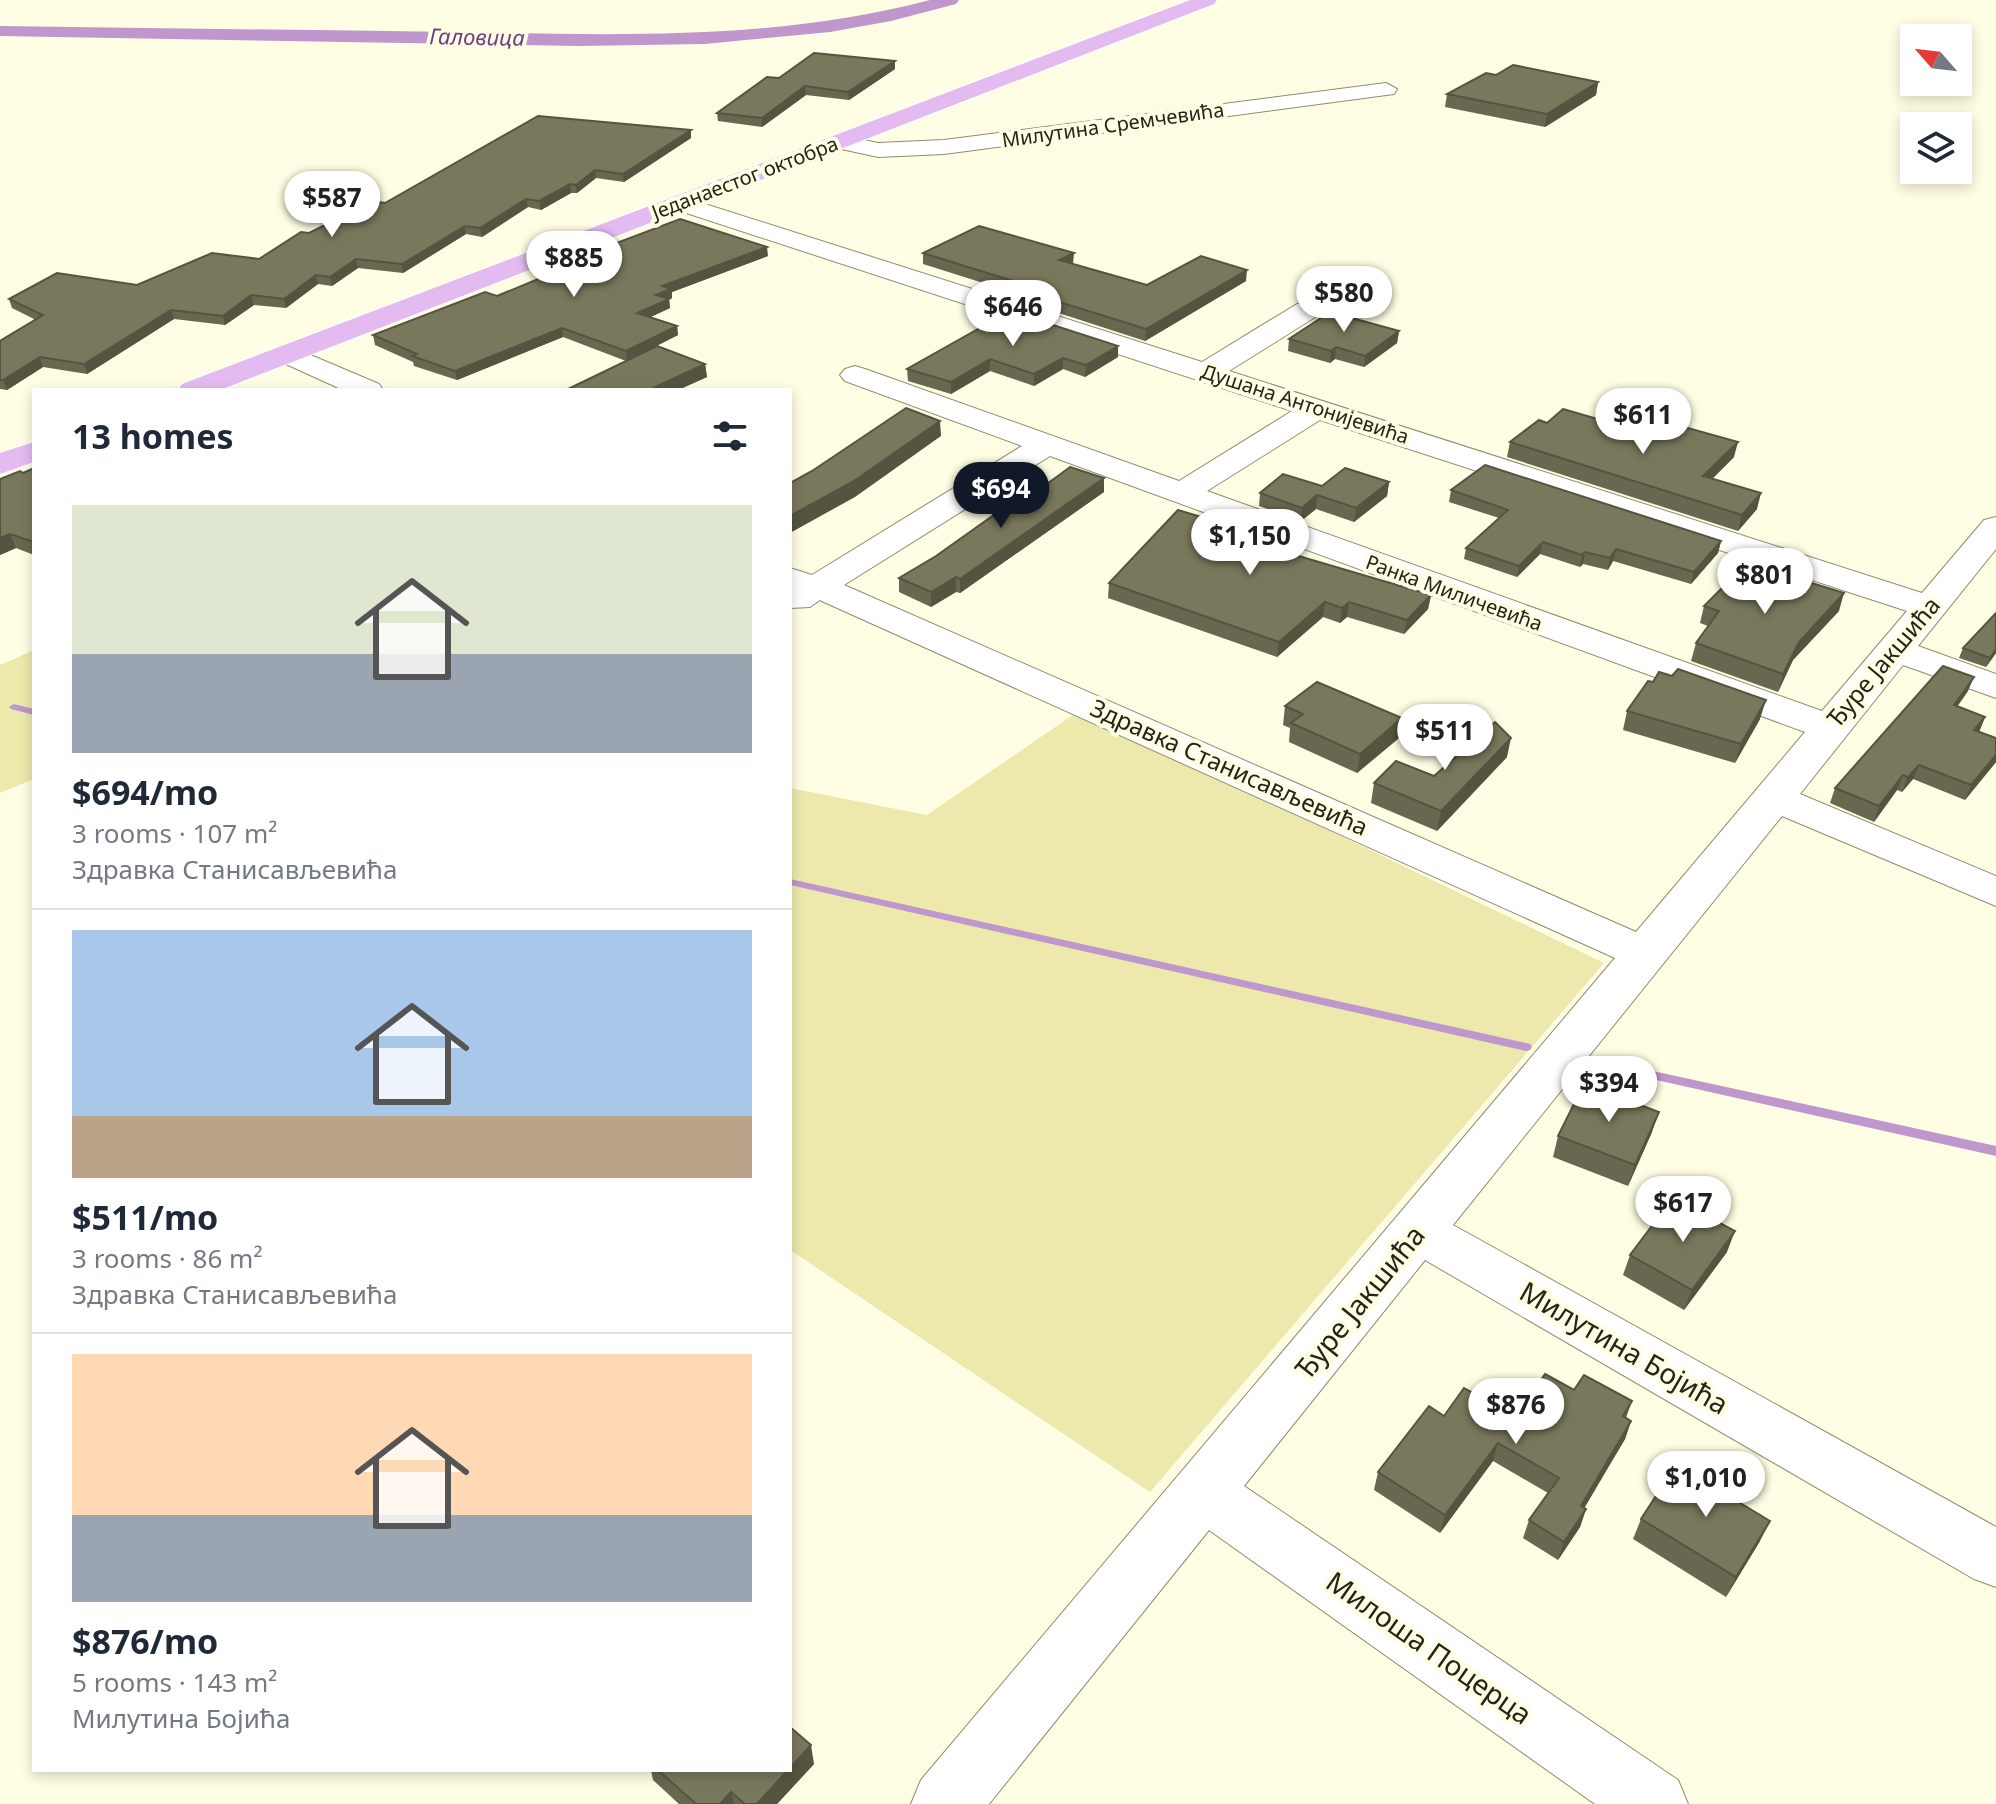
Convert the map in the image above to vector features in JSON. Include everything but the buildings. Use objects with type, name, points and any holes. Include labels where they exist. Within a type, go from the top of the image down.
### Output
[{"type":"main road","name":"Једанаестог октобра","points":[[198,388],[1207,0]]},
{"type":"main road","points":[[0,464],[32,452]]},
{"type":"street","name":"Милутина Сремчевића","points":[[840,142],[888,151],[944,147],[1386,89]]},
{"type":"street","name":"Душана Антонијевића","points":[[680,203],[1930,607]]},
{"type":"street","points":[[1207,372],[1307,310]]},
{"type":"street","points":[[287,354],[364,388]]},
{"type":"street","name":"Ранка Миличевића","points":[[855,375],[1829,727]]},
{"type":"street","points":[[1182,493],[1317,408]]},
{"type":"street","name":"Здравка Станисављевића","points":[[798,590],[1047,444]]},
{"type":"street","name":"Ђуре Јакшића","points":[[945,1804],[1996,527]]},
{"type":"street","name":"Здравка Станисављевића","points":[[798,590],[851,600],[1644,953]]},
{"type":"street","points":[[1896,650],[1996,687]]},
{"type":"street","points":[[1772,797],[1996,892]]},
{"type":"street","name":"Милутина Бојића","points":[[1419,1231],[1996,1559]]},
{"type":"street","name":"Милоша Поцерца","points":[[1204,1492],[1654,1804]]},
{"type":"shaded area","points":[[32,651],[32,780],[0,793],[0,665]]},
{"type":"shaded area","points":[[1080,710],[1604,963],[1150,1492],[792,1251],[792,788],[927,815]]},
{"type":"waterway","name":"Галовица","points":[[0,31],[579,40],[705,38],[830,27],[891,16],[950,0]]},
{"type":"waterway","points":[[14,707],[32,712]]},
{"type":"waterway","points":[[792,882],[1526,1047]]},
{"type":"waterway","points":[[1598,1063],[1996,1151]]}]
